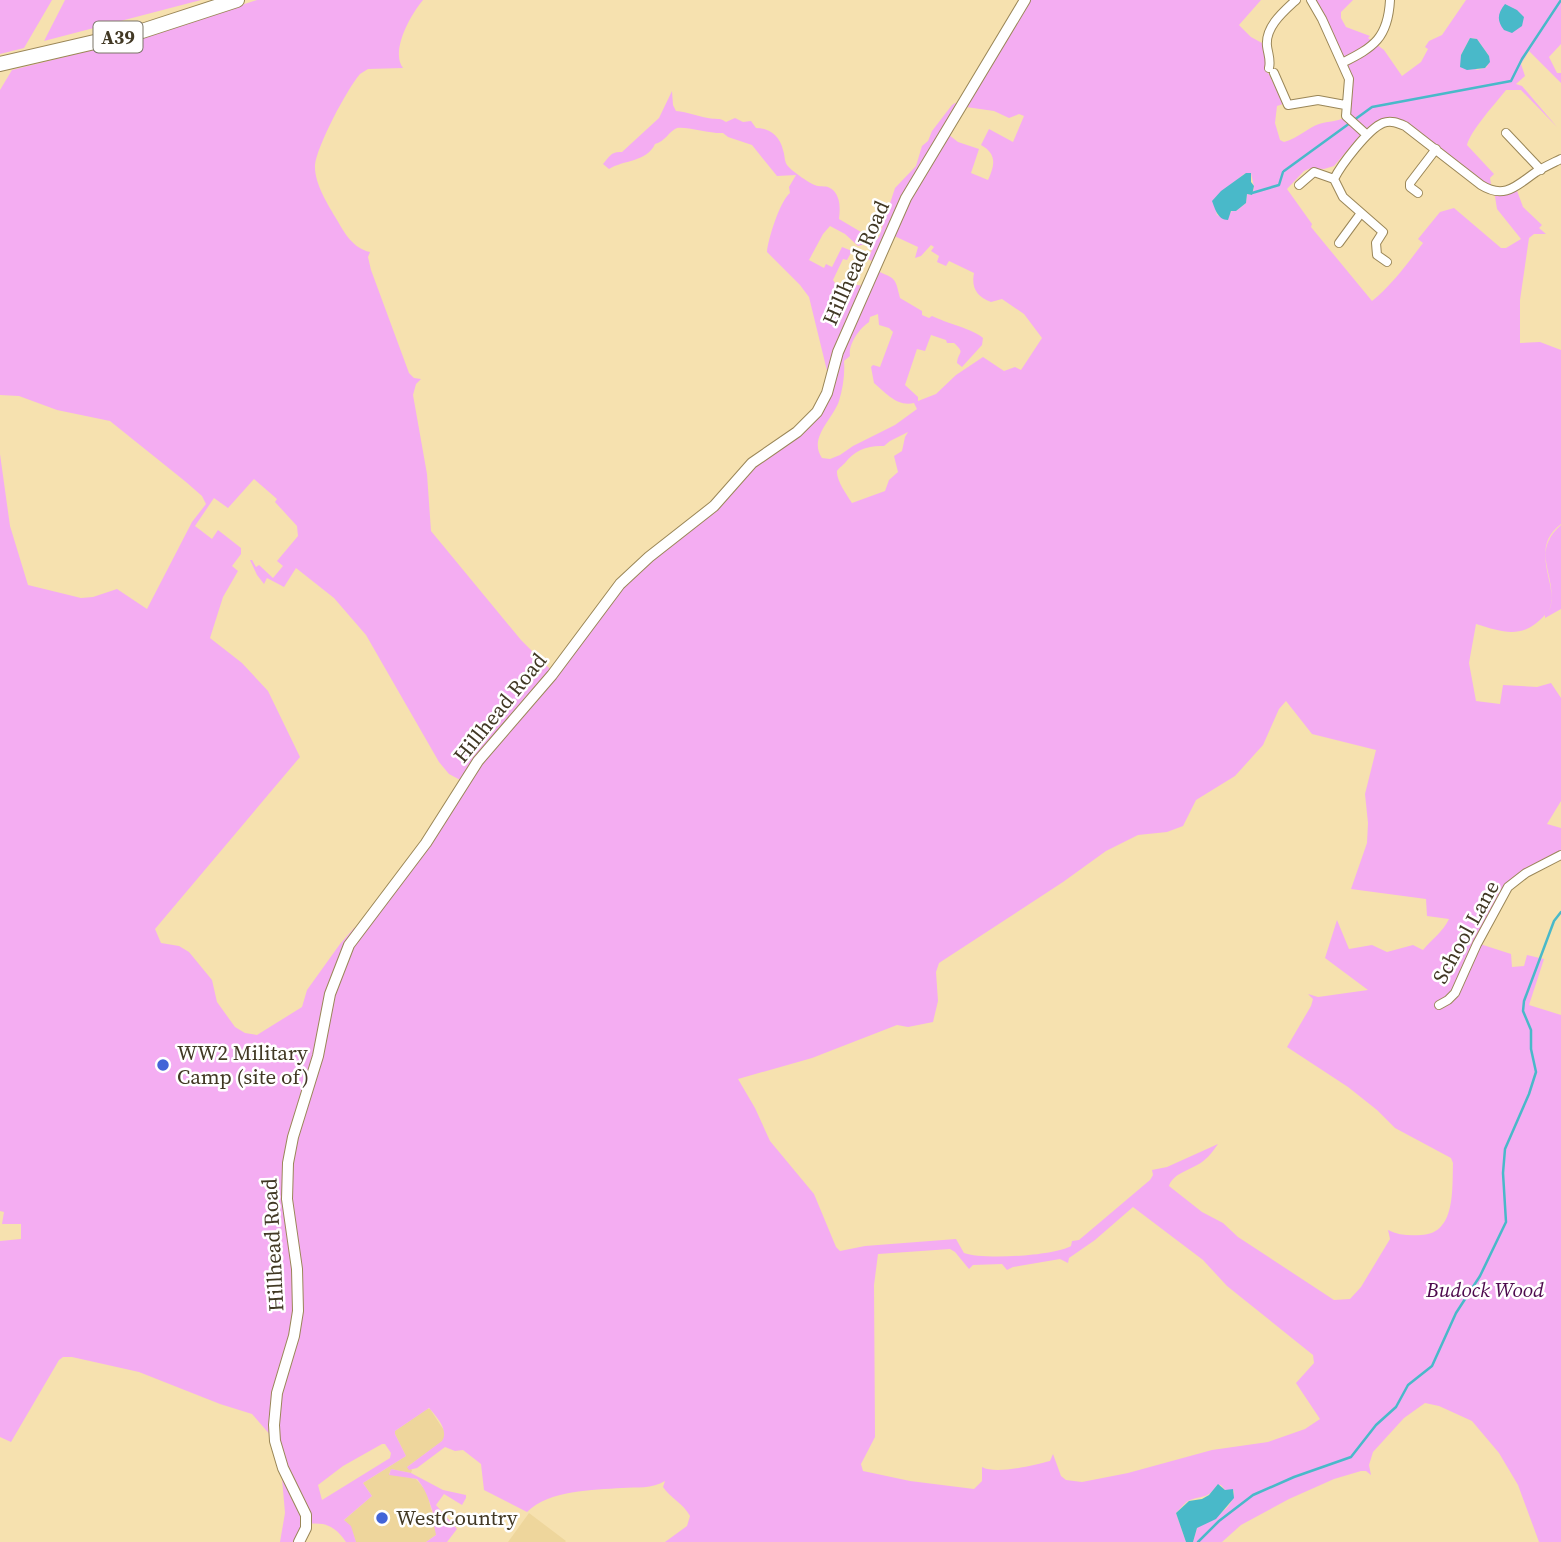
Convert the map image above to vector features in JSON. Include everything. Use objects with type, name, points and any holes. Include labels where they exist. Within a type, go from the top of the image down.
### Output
[{"type":"highway","name":"A39","points":[[0,64],[179,21],[237,0]]},
{"type":"street","name":"Hillhead Road","points":[[299,1542],[306,1528],[306,1516],[283,1468],[275,1441],[274,1425],[278,1392],[298,1311],[296,1259],[287,1195],[288,1171],[293,1137],[319,1050],[329,997],[349,945],[426,843],[478,761],[552,675],[620,584],[649,557],[714,506],[752,463],[797,432],[820,408],[838,352],[906,198],[1025,0]]},
{"type":"street","points":[[1296,0],[1264,37],[1271,70],[1288,108],[1318,100],[1345,105]]},
{"type":"street","points":[[1311,0],[1350,83],[1345,114],[1367,135]]},
{"type":"street","points":[[1342,62],[1366,51],[1379,38],[1386,24],[1390,0]]},
{"type":"street","points":[[1334,179],[1367,135],[1381,124],[1393,122],[1411,130],[1481,185],[1494,190],[1516,188],[1561,159]]},
{"type":"street","points":[[1506,133],[1541,170]]},
{"type":"street","points":[[1418,193],[1410,187],[1410,183],[1436,149]]},
{"type":"street","points":[[1299,185],[1314,172],[1334,179],[1340,194],[1383,232],[1376,243],[1377,255],[1387,262]]},
{"type":"street","points":[[1339,243],[1361,213]]},
{"type":"street","name":"School Lane","points":[[1438,1005],[1455,993],[1482,934],[1508,887],[1526,873],[1561,855]]},
{"type":"shaded area","points":[[430,1409],[445,1432],[444,1440],[407,1467],[412,1470],[411,1473],[391,1469],[389,1474],[416,1479],[427,1492],[438,1523],[436,1535],[426,1542],[356,1542],[350,1526],[343,1521],[372,1496],[363,1483],[406,1456],[395,1431]]},
{"type":"shaded area","points":[[529,1513],[566,1541],[508,1542]]},
{"type":"green space","points":[[0,0],[52,0],[24,48],[0,54]]},
{"type":"green space","points":[[65,0],[201,0],[44,41]]},
{"type":"green space","name":"Budock Wood","points":[[257,0],[423,0],[408,23],[400,43],[400,61],[403,68],[368,69],[360,74],[333,118],[317,156],[315,172],[322,194],[343,230],[354,244],[370,252],[368,257],[371,270],[409,373],[414,378],[421,379],[416,384],[413,395],[427,474],[431,531],[521,640],[553,672],[616,590],[713,506],[743,473],[808,423],[830,383],[809,297],[767,252],[775,221],[796,175],[777,176],[752,145],[723,133],[681,128],[674,129],[641,157],[609,169],[603,164],[613,154],[622,152],[659,118],[672,91],[676,111],[726,122],[735,118],[743,122],[751,121],[756,128],[773,134],[782,145],[789,167],[811,183],[833,190],[839,200],[839,219],[861,232],[872,244],[879,237],[895,188],[916,166],[922,146],[952,105],[961,105],[1025,0],[1261,0],[1239,25],[1262,43],[1268,64],[1265,71],[1283,104],[1277,106],[1275,123],[1280,140],[1284,142],[1319,124],[1346,117],[1350,90],[1311,0],[1353,0],[1341,12],[1346,27],[1370,36],[1368,38],[1384,50],[1402,76],[1421,62],[1429,41],[1442,35],[1466,0],[1561,0],[1561,44],[1549,57],[1557,73],[1561,73],[1561,83],[1529,51],[1521,64],[1525,76],[1516,84],[1522,86],[1557,127],[1521,90],[1506,90],[1478,125],[1467,145],[1494,174],[1490,178],[1488,189],[1397,123],[1363,132],[1334,166],[1304,171],[1287,189],[1312,224],[1311,227],[1372,301],[1411,259],[1423,243],[1418,239],[1440,212],[1454,208],[1501,248],[1521,239],[1497,209],[1494,190],[1516,188],[1523,207],[1542,225],[1539,228],[1546,234],[1534,234],[1529,238],[1520,300],[1520,343],[1540,342],[1561,350],[1561,524],[1551,534],[1545,555],[1551,536],[1561,525],[1561,609],[1545,618],[1545,615],[1537,623],[1521,631],[1496,630],[1476,624],[1469,663],[1476,701],[1500,704],[1503,685],[1537,687],[1551,683],[1561,698],[1561,801],[1547,824],[1561,828],[1561,853],[1514,878],[1480,944],[1511,954],[1512,967],[1524,966],[1527,955],[1544,959],[1529,1005],[1561,1015],[1561,1542],[1539,1542],[1518,1485],[1499,1453],[1472,1421],[1439,1406],[1425,1403],[1404,1418],[1373,1452],[1369,1465],[1371,1475],[1361,1471],[1334,1479],[1289,1499],[1241,1525],[1222,1542],[1193,1542],[1197,1528],[1226,1509],[1233,1498],[1234,1491],[1217,1485],[1208,1495],[1188,1501],[1176,1513],[1186,1542],[665,1542],[687,1526],[690,1516],[663,1487],[665,1481],[650,1486],[559,1495],[527,1512],[484,1490],[481,1464],[463,1450],[455,1451],[445,1447],[417,1468],[409,1470],[407,1467],[444,1437],[441,1424],[429,1408],[395,1431],[406,1456],[363,1483],[372,1496],[344,1520],[351,1526],[356,1542],[346,1542],[330,1526],[307,1524],[272,1437],[252,1414],[139,1372],[72,1357],[59,1360],[11,1442],[0,1437],[0,1241],[21,1239],[21,1224],[2,1224],[4,1212],[0,1211],[0,454],[10,526],[28,585],[81,598],[117,589],[147,609],[192,522],[206,504],[202,496],[186,482],[110,421],[57,410],[19,396],[0,395],[0,90],[12,70],[141,38]],"holes":[[[1470,38],[1477,39],[1489,56],[1487,67],[1477,70],[1461,55]],[[959,106],[994,111],[1009,118],[1019,114],[1024,116],[1013,142],[989,129],[981,145],[990,152],[993,160],[988,180],[971,173],[979,149],[958,142],[944,131]],[[1251,173],[1254,187],[1252,195],[1247,194],[1246,203],[1236,211],[1232,211],[1228,216],[1217,215],[1214,199],[1244,174]],[[830,226],[845,234],[858,246],[868,243],[874,245],[868,259],[878,264],[890,234],[918,247],[915,258],[921,256],[931,245],[934,247],[931,251],[939,256],[937,262],[946,266],[949,261],[974,273],[973,283],[979,295],[991,302],[1002,299],[1024,314],[1042,338],[1021,370],[1015,367],[1004,371],[983,357],[956,375],[936,394],[918,401],[918,397],[905,385],[917,349],[925,351],[931,335],[958,347],[960,351],[957,363],[962,367],[982,345],[983,338],[932,316],[929,318],[922,315],[922,311],[900,298],[894,279],[875,270],[868,286],[835,283],[833,280],[843,259],[847,260],[852,251],[842,247],[832,267],[826,264],[824,268],[809,260]],[[878,314],[879,325],[893,332],[880,367],[871,367],[874,383],[892,398],[902,403],[914,403],[917,409],[895,425],[840,455],[830,459],[822,458],[818,451],[820,436],[839,401],[844,361],[850,356],[853,342],[869,322],[870,317]],[[908,432],[902,451],[894,456],[898,472],[889,480],[885,491],[852,503],[840,483],[837,471],[857,452],[873,446],[884,446]],[[254,479],[277,499],[275,502],[297,526],[298,536],[277,561],[283,566],[273,578],[250,560],[257,575],[264,584],[267,578],[284,587],[296,568],[334,598],[366,635],[439,762],[449,774],[464,782],[366,922],[354,928],[340,944],[307,990],[302,1007],[257,1035],[245,1033],[235,1027],[217,1002],[212,980],[189,952],[179,946],[161,943],[155,929],[300,757],[268,691],[242,663],[210,638],[223,597],[238,571],[232,566],[241,554],[241,548],[218,530],[212,539],[195,526],[214,498],[228,508]],[[1286,701],[1312,734],[1376,750],[1365,794],[1367,843],[1351,889],[1426,899],[1427,916],[1449,919],[1441,932],[1423,950],[1413,945],[1387,952],[1372,945],[1349,949],[1337,920],[1325,958],[1368,990],[1318,997],[1308,994],[1313,999],[1311,1006],[1287,1047],[1348,1087],[1395,1128],[1451,1158],[1452,1197],[1441,1227],[1432,1233],[1417,1235],[1388,1230],[1390,1239],[1361,1287],[1350,1299],[1334,1300],[1238,1237],[1223,1223],[1202,1212],[1169,1186],[1178,1175],[1204,1160],[1218,1144],[1167,1167],[1152,1170],[1150,1180],[1079,1240],[1072,1241],[1071,1246],[1062,1249],[1018,1256],[973,1255],[964,1253],[956,1239],[865,1246],[840,1251],[814,1194],[770,1141],[738,1079],[812,1058],[897,1025],[908,1027],[933,1022],[938,1001],[936,972],[939,963],[1106,851],[1138,835],[1167,832],[1183,826],[1196,800],[1235,776],[1263,745],[1279,709]],[[1133,1207],[1203,1260],[1227,1286],[1313,1355],[1314,1363],[1296,1383],[1320,1419],[1305,1429],[1268,1442],[1212,1450],[1128,1473],[1082,1482],[1066,1480],[1061,1476],[1053,1454],[1050,1461],[1025,1467],[1005,1470],[982,1467],[982,1481],[974,1489],[910,1481],[863,1471],[861,1464],[875,1437],[874,1285],[878,1254],[950,1249],[969,1269],[973,1265],[1002,1264],[1007,1270],[1060,1259],[1068,1263],[1069,1258],[1095,1240]],[[385,1444],[391,1453],[390,1458],[322,1500],[318,1485],[343,1466]]]},
{"type":"green space","points":[[281,1467],[305,1515],[297,1542],[280,1542],[285,1513]]},
{"type":"green space","points":[[391,1469],[411,1473],[443,1490],[466,1495],[462,1505],[444,1494],[436,1505],[457,1529],[447,1542],[426,1542],[436,1535],[434,1525],[437,1523],[424,1490],[417,1479],[389,1475]]},
{"type":"water","points":[[1505,4],[1524,17],[1522,26],[1512,33],[1504,30],[1499,20],[1499,14]]},
{"type":"water","points":[[1470,38],[1477,39],[1489,56],[1490,62],[1485,68],[1467,70],[1460,67],[1461,55]]},
{"type":"water","points":[[1246,173],[1251,173],[1254,186],[1252,195],[1247,194],[1246,203],[1236,211],[1231,211],[1228,220],[1222,218],[1217,214],[1212,201]]},
{"type":"water","points":[[1218,1484],[1225,1490],[1233,1489],[1234,1498],[1216,1519],[1197,1528],[1193,1542],[1186,1542],[1176,1513],[1189,1501],[1209,1495]]},
{"type":"waterway","points":[[1284,171],[1372,107],[1511,81],[1522,59],[1561,0]]},
{"type":"waterway","points":[[1252,193],[1279,185],[1283,172]]},
{"type":"waterway","points":[[1198,1542],[1219,1521],[1253,1495],[1351,1457],[1376,1425],[1396,1407],[1408,1385],[1432,1366],[1456,1313],[1480,1276],[1506,1222],[1503,1173],[1505,1149],[1536,1072],[1531,1049],[1531,1030],[1523,1011],[1524,1001],[1554,921],[1561,912]]},
{"type":"place","name":"WW2 Military Camp (site of)","points":[[163,1065]]},
{"type":"place","name":"WestCountry","points":[[382,1518]]}]
